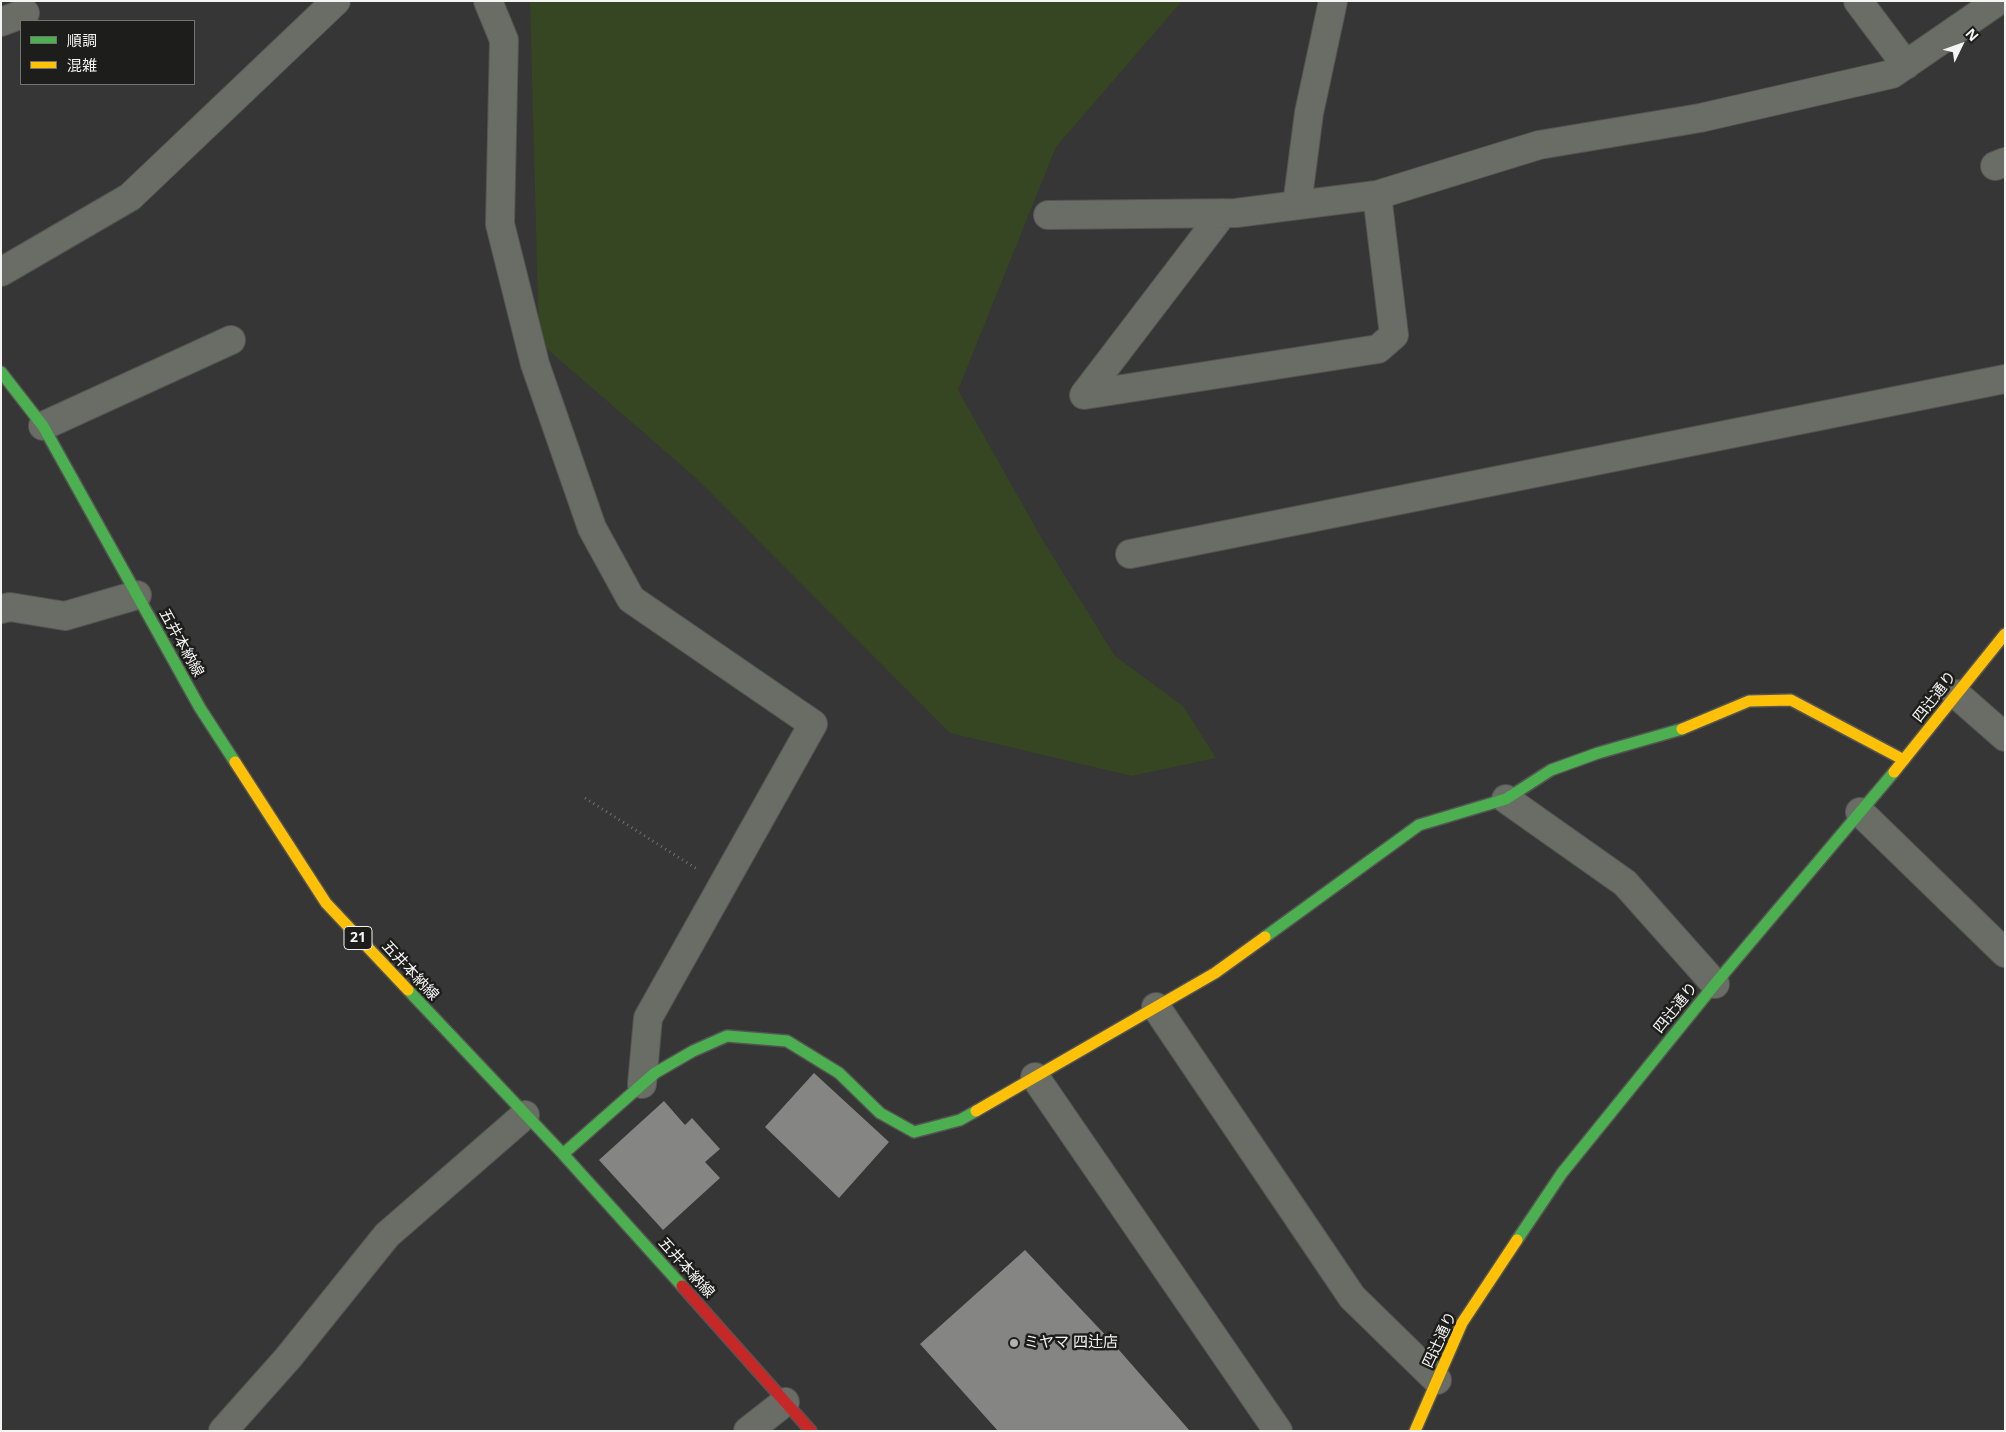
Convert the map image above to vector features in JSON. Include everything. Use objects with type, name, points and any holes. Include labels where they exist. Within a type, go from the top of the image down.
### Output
[{"type":"street","points":[[1,272],[130,197],[336,1]]},
{"type":"street","points":[[488,1],[504,40],[500,224],[535,364],[592,528],[631,599],[813,724],[648,1018],[642,1084]]},
{"type":"street","points":[[1297,205],[1309,113],[1333,1]]},
{"type":"street","points":[[1858,1],[1906,65]]},
{"type":"street","points":[[1048,215],[1223,213],[1377,195],[1539,145],[1700,118],[1892,74],[1998,1]]},
{"type":"street","points":[[1223,213],[1084,395],[1378,349],[1394,334],[1377,195]]},
{"type":"street","points":[[42,426],[231,340]]},
{"type":"street","name":"五井本納線","points":[[1,372],[42,426],[200,708],[326,903],[563,1154],[811,1431]]},
{"type":"street","points":[[1130,554],[2005,379]]},
{"type":"street","points":[[1,609],[10,607],[65,616],[137,595]]},
{"type":"street","name":"四辻通り","points":[[1415,1431],[1462,1323],[1562,1174],[1715,984],[1904,760],[2005,634]]},
{"type":"street","points":[[1956,694],[2005,737]]},
{"type":"street","points":[[563,1154],[655,1073],[693,1051],[727,1036],[787,1041],[839,1073],[880,1113],[914,1132],[960,1120],[1215,972],[1419,826],[1506,798],[1551,770],[1598,753],[1689,727],[1749,701],[1791,700],[1904,760]]},
{"type":"street","points":[[1506,798],[1625,882],[1715,984]]},
{"type":"street","points":[[1860,812],[2005,953]]},
{"type":"street","points":[[1156,1007],[1352,1297],[1437,1380]]},
{"type":"street","points":[[1035,1077],[1278,1431]]},
{"type":"street","points":[[223,1431],[288,1358],[387,1235],[526,1115]]},
{"type":"street","points":[[748,1431],[785,1402]]},
{"type":"path","points":[[584,798],[722,885]]},
{"type":"green space","points":[[530,1],[1182,1],[1056,147],[958,390],[1042,539],[1115,656],[1183,706],[1216,758],[1132,776],[950,733],[696,478],[539,342]]},
{"type":"building","points":[[814,1073],[889,1142],[839,1198],[765,1127]]},
{"type":"building","points":[[664,1101],[685,1125],[692,1118],[720,1149],[705,1162],[720,1178],[663,1230],[599,1160]]},
{"type":"building","points":[[1025,1250],[1112,1342],[1190,1431],[998,1431],[920,1344]]},
{"type":"traffic: fast","points":[[1,372],[43,426],[200,708],[235,762]]},
{"type":"traffic: fast","points":[[1265,937],[1419,825],[1506,799],[1551,770],[1598,753],[1682,729]]},
{"type":"traffic: fast","points":[[1517,1240],[1562,1173],[1715,984],[1894,772]]},
{"type":"traffic: fast","points":[[408,990],[563,1154],[682,1286]]},
{"type":"traffic: fast","points":[[563,1154],[655,1073],[693,1051],[727,1036],[787,1041],[839,1073],[880,1113],[914,1132],[960,1120],[976,1111]]},
{"type":"traffic: slow","points":[[1894,772],[2005,634]]},
{"type":"traffic: slow","points":[[1682,729],[1749,701],[1791,700],[1904,760]]},
{"type":"traffic: slow","points":[[235,762],[326,903],[408,990]]},
{"type":"traffic: slow","points":[[976,1111],[1215,973],[1265,937]]},
{"type":"traffic: slow","points":[[1415,1431],[1462,1323],[1517,1240]]},
{"type":"traffic: jam","points":[[682,1286],[811,1431]]},
{"type":"place","name":"ミヤマ 四辻店","points":[[1014,1343]]}]
